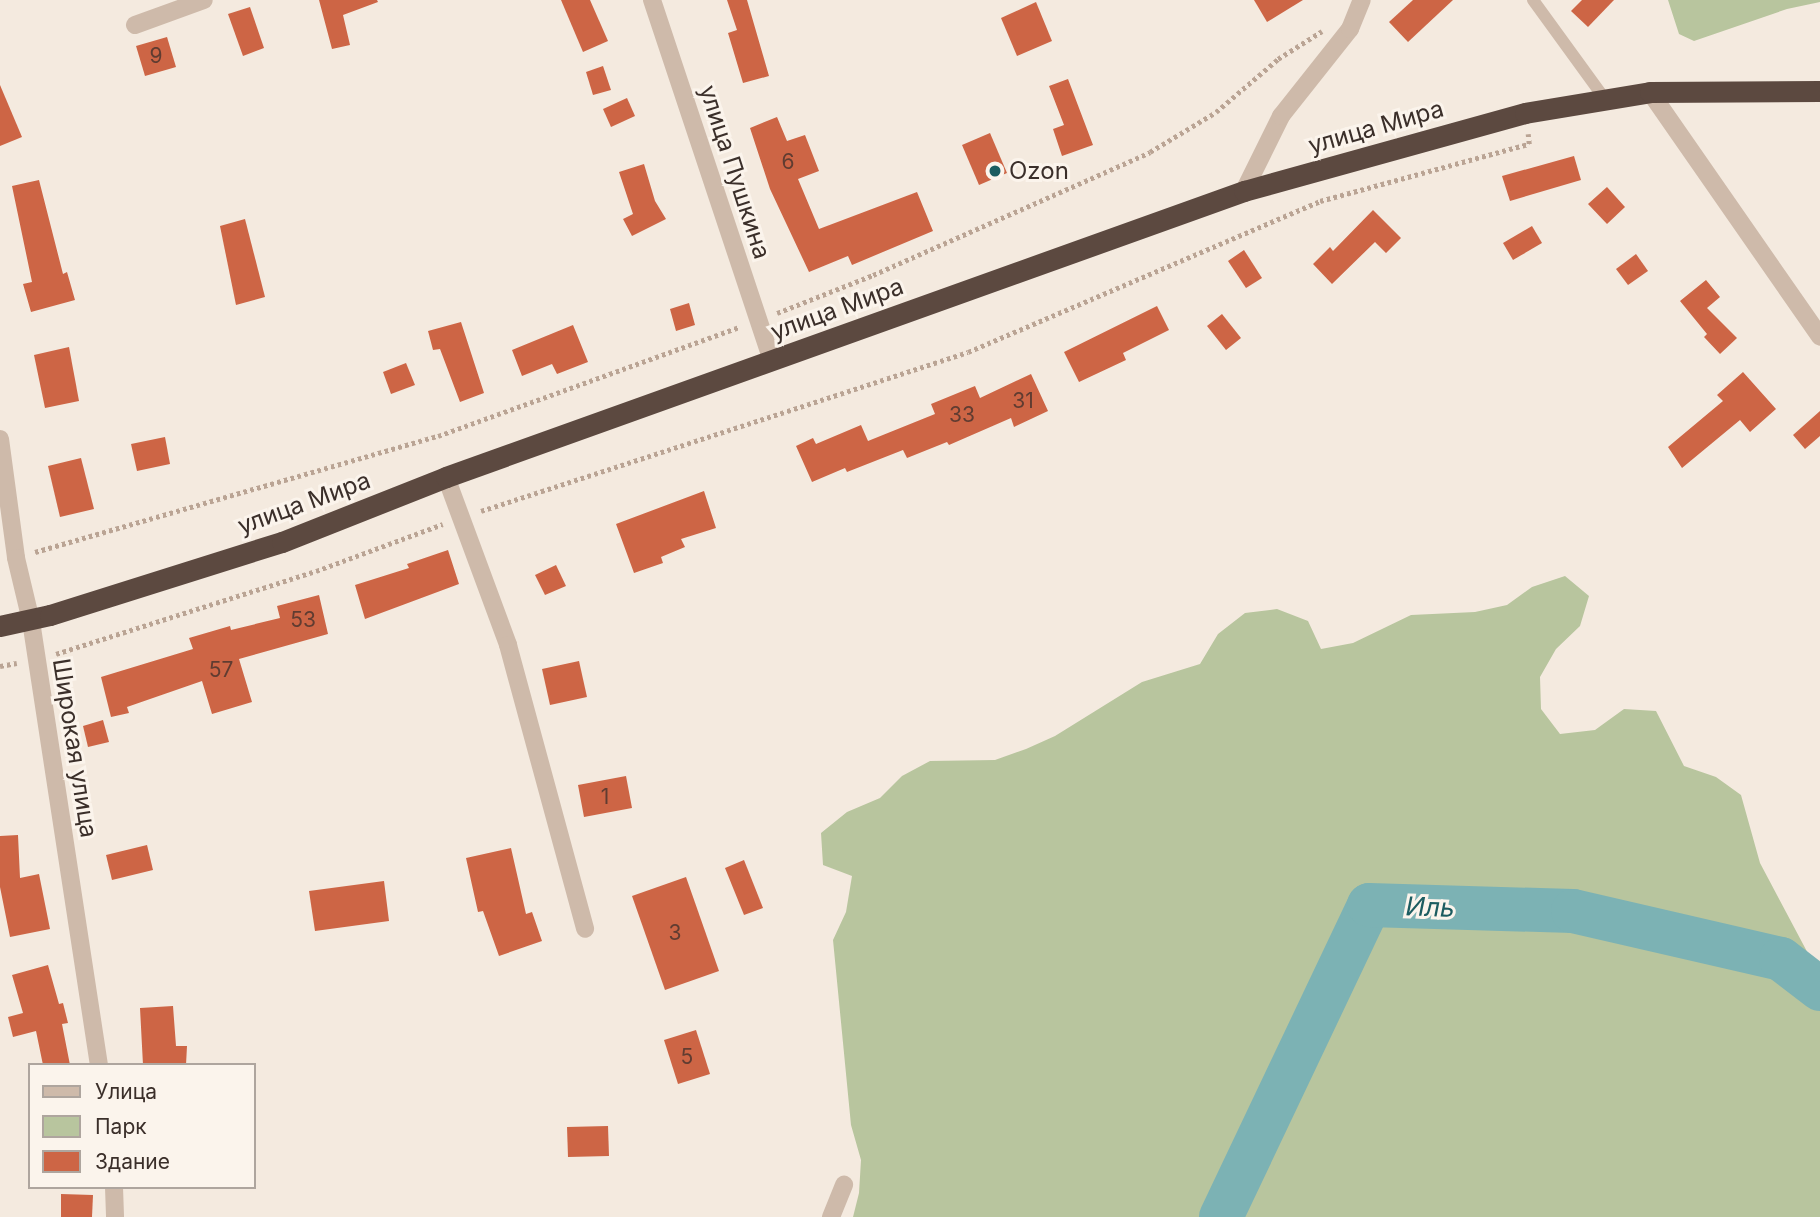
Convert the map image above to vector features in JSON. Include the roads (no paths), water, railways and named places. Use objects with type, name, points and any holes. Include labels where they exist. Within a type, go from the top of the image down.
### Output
[{"type":"highway","name":"улица Мира","points":[[0,626],[31,621],[282,542],[446,477],[1244,191],[1525,113],[1605,99],[1650,92],[1820,91]]},
{"type":"street","points":[[135,25],[204,0]]},
{"type":"street","name":"улица Пушкина","points":[[652,0],[772,360]]},
{"type":"street","points":[[1244,191],[1281,117],[1350,29],[1362,0]]},
{"type":"street","points":[[1650,92],[1820,337]]},
{"type":"street","name":"Широкая улица","points":[[0,439],[16,558],[31,621],[99,1063]]},
{"type":"street","points":[[446,477],[508,645],[585,929]]},
{"type":"street","points":[[831,1217],[845,1184]]},
{"type":"street","points":[[114,1189],[115,1217]]},
{"type":"lane","points":[[1533,0],[1605,99]]},
{"type":"waterway","name":"Иль","points":[[1221,1217],[1369,905],[1573,911],[1781,959],[1820,989]]},
{"type":"place","name":"Ozon","points":[[995,171]]}]
